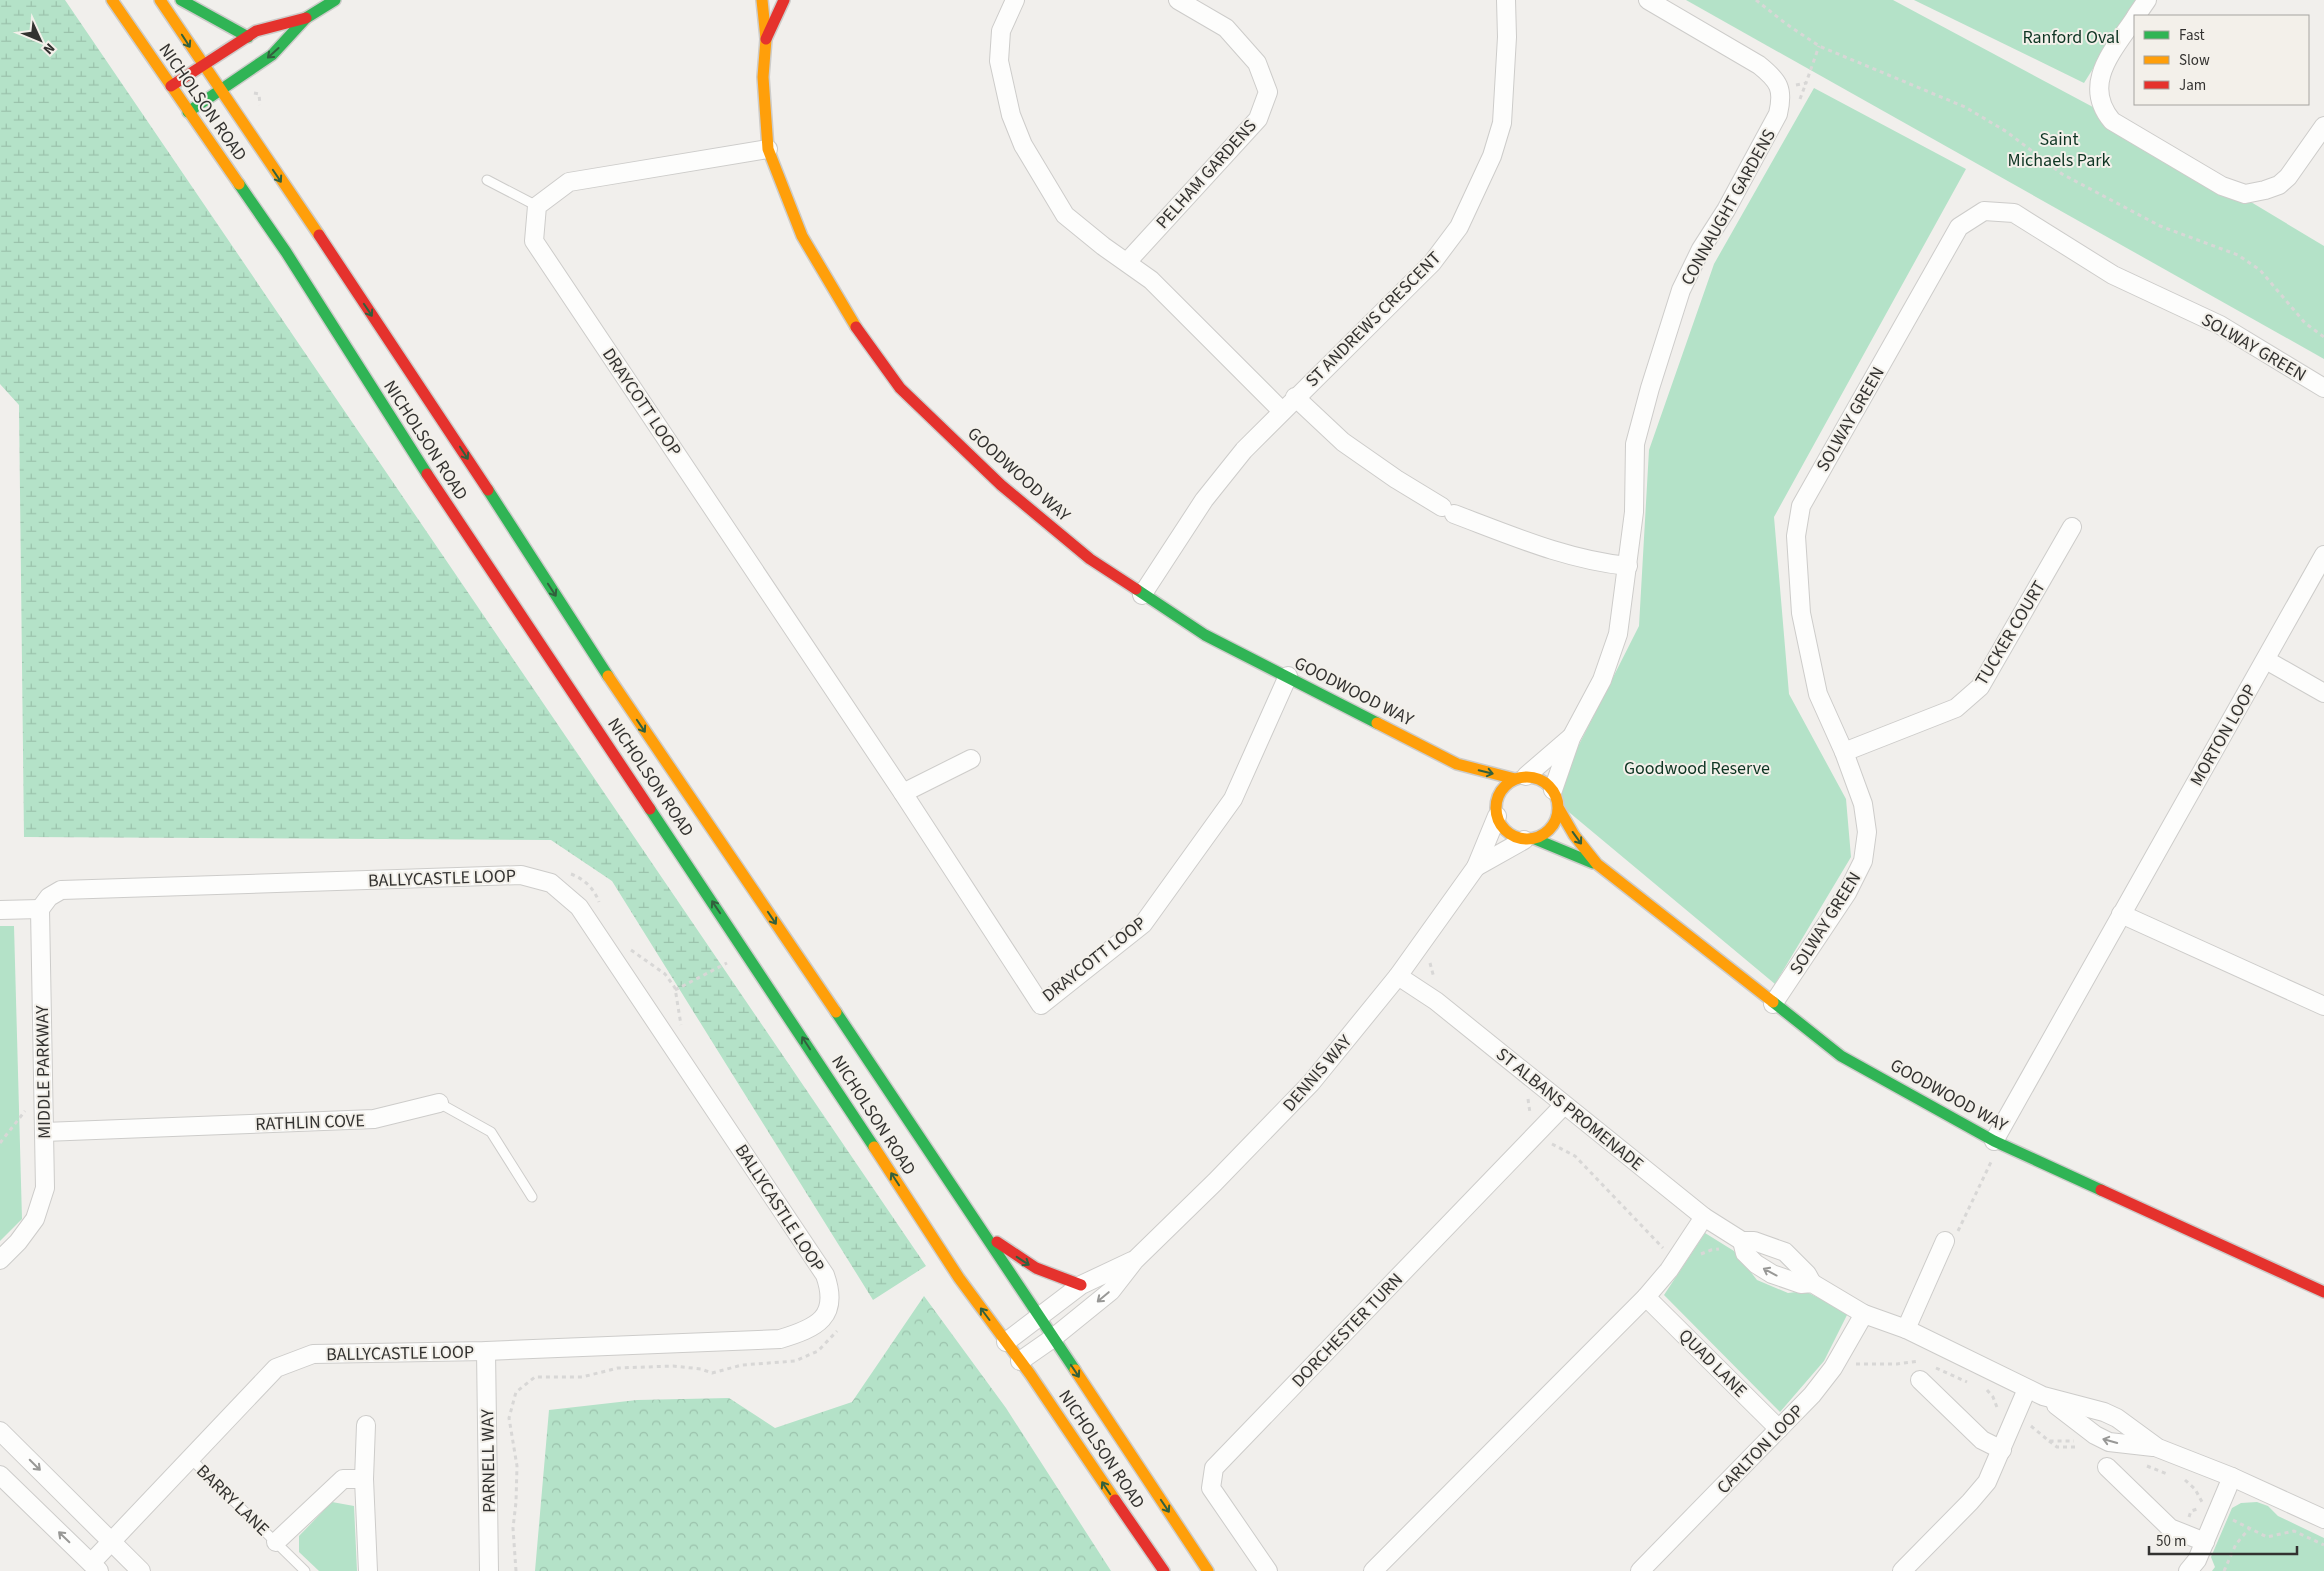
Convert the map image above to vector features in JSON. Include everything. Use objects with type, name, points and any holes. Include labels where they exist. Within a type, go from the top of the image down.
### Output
[{"type":"main road","name":"NICHOLSON ROAD","points":[[112,0],[286,252],[394,425],[762,975],[959,1278],[1020,1361],[1164,1571]]},
{"type":"main road","name":"NICHOLSON ROAD","points":[[160,0],[219,91],[438,412],[620,695],[984,1232],[1208,1571]]},
{"type":"main road","points":[[181,0],[248,37]]},
{"type":"main road","points":[[188,112],[272,55],[306,18],[335,0]]},
{"type":"main road","name":"GOODWOOD WAY","points":[[762,0],[766,39],[763,77],[768,149],[802,236],[847,314],[900,388],[1001,485],[1090,559],[1205,635],[1457,764],[1520,778],[1536,778],[1545,782],[1558,799],[1559,809],[1574,835],[1597,864],[1773,1004],[1842,1056],[1997,1142],[2324,1292]]},
{"type":"main road","name":"GOODWOOD WAY","points":[[766,39],[784,0]]},
{"type":"main road","points":[[171,86],[256,31],[306,18]]},
{"type":"main road","name":"GOODWOOD WAY","points":[[1457,764],[1470,778]]},
{"type":"main road","points":[[1496,810],[1502,789],[1520,778]]},
{"type":"main road","name":"GOODWOOD WAY","points":[[1483,791],[1496,810],[1508,834],[1530,839],[1597,864]]},
{"type":"main road","points":[[1530,839],[1548,832],[1555,823],[1559,809]]},
{"type":"main road","points":[[984,1232],[1045,1274],[1081,1285]]},
{"type":"street","points":[[1015,0],[1001,30],[999,61],[1011,115],[1023,145],[1066,215],[1102,246],[1152,280],[1282,411]]},
{"type":"street","name":"PELHAM GARDENS","points":[[1127,262],[1258,119],[1268,92],[1257,63],[1226,28],[1178,0]]},
{"type":"street","name":"ST ANDREWS CRESCENT","points":[[1142,595],[1204,500],[1244,450],[1295,397],[1432,263],[1459,227],[1492,156],[1502,123],[1507,37],[1506,0]]},
{"type":"street","points":[[1648,0],[1759,65],[1772,76],[1779,86]]},
{"type":"street","points":[[2137,15],[2147,0]]},
{"type":"street","points":[[2134,20],[2108,58],[2099,78],[2099,96],[2103,110],[2112,121],[2222,186],[2245,194],[2279,185],[2288,177],[2324,126]]},
{"type":"street","name":"CONNAUGHT GARDENS","points":[[1553,790],[1570,738],[1602,680],[1618,634],[1634,512],[1635,444],[1650,388],[1682,290],[1701,250],[1726,210],[1778,114],[1781,101],[1779,86]]},
{"type":"street","points":[[537,206],[569,182],[768,149]]},
{"type":"street","name":"DRAYCOTT LOOP","points":[[537,206],[534,241],[903,793],[1041,1005],[1142,924],[1233,799],[1288,676]]},
{"type":"street","name":"SOLWAY GREEN","points":[[1773,1004],[1847,893],[1863,861],[1867,832],[1863,804],[1844,752],[1818,694],[1801,613],[1796,536],[1801,506],[1959,227],[1984,211],[2014,213],[2113,275],[2220,325],[2324,388]]},
{"type":"street","points":[[1295,397],[1343,442],[1396,479],[1448,510],[1564,554],[1602,564],[1628,566]]},
{"type":"street","name":"TUCKER COURT","points":[[1844,752],[1956,708],[1980,688],[2072,527]]},
{"type":"street","name":"MORTON LOOP","points":[[1997,1142],[2121,914],[2324,556]]},
{"type":"street","points":[[2266,660],[2324,693]]},
{"type":"street","name":"CONNAUGHT GARDENS","points":[[1520,778],[1570,738]]},
{"type":"street","points":[[903,793],[971,759]]},
{"type":"street","name":"DENNIS WAY","points":[[1020,1361],[1053,1338],[1110,1291],[1134,1260],[1215,1182],[1311,1083],[1398,976],[1476,867],[1496,810]]},
{"type":"street","name":"DENNIS WAY","points":[[1476,867],[1530,839]]},
{"type":"street","name":"BALLYCASTLE LOOP","points":[[40,909],[49,897],[61,890],[521,875],[551,883],[580,907],[825,1275],[831,1292],[829,1308],[818,1323],[801,1333],[780,1339],[486,1351],[313,1354],[285,1364],[276,1368],[189,1457],[112,1541],[95,1567]]},
{"type":"street","points":[[0,910],[40,909]]},
{"type":"street","name":"MIDDLE PARKWAY","points":[[0,1260],[18,1242],[35,1219],[44,1188],[40,909]]},
{"type":"street","points":[[2121,914],[2324,1006]]},
{"type":"street","name":"ST ALBANS PROMENADE","points":[[1398,976],[1436,1001],[1704,1217],[1742,1241],[1754,1240],[1785,1252],[1807,1274],[1812,1283],[1864,1314],[1906,1329],[2035,1392],[2082,1423],[2095,1435],[2110,1442],[2158,1448],[2232,1477],[2324,1519]]},
{"type":"street","name":"RATHLIN COVE","points":[[44,1132],[374,1119],[438,1103]]},
{"type":"street","name":"DORCHESTER TURN","points":[[1268,1571],[1210,1488],[1214,1468],[1564,1105]]},
{"type":"street","points":[[1373,1571],[1646,1297],[1669,1270],[1704,1217]]},
{"type":"street","name":"ST ALBANS PROMENADE","points":[[1742,1241],[1746,1253],[1756,1264],[1772,1274],[1800,1284],[1812,1283]]},
{"type":"street","points":[[1906,1329],[1945,1241]]},
{"type":"street","name":"DENNIS WAY","points":[[1006,1342],[1081,1285],[1134,1260]]},
{"type":"street","name":"QUAD LANE","points":[[1646,1297],[1779,1429]]},
{"type":"street","name":"CARLTON LOOP","points":[[1640,1571],[1812,1395],[1832,1368],[1864,1314]]},
{"type":"street","name":"PARNELL WAY","points":[[486,1351],[489,1571]]},
{"type":"street","points":[[1920,1380],[1982,1440],[2002,1450]]},
{"type":"street","points":[[1902,1571],[1974,1498],[1987,1482],[2017,1414],[2035,1392]]},
{"type":"street","name":"ST ALBANS PROMENADE","points":[[2035,1392],[2104,1412],[2117,1418],[2158,1448]]},
{"type":"street","points":[[366,1425],[364,1479],[368,1571]]},
{"type":"street","points":[[0,1431],[141,1571]]},
{"type":"street","points":[[2107,1467],[2170,1528],[2205,1542]]},
{"type":"street","points":[[0,1475],[95,1567]]},
{"type":"street","points":[[2188,1571],[2197,1560],[2232,1477]]},
{"type":"street","name":"BARRY LANE","points":[[276,1542],[343,1479],[364,1479]]},
{"type":"lane","points":[[487,180],[537,206]]},
{"type":"lane","name":"RATHLIN COVE","points":[[438,1103],[491,1132],[532,1197]]},
{"type":"lane","name":"BARRY LANE","points":[[189,1457],[305,1571]]},
{"type":"path","points":[[1756,0],[1819,46],[1965,107],[2007,132],[2062,174],[2160,226],[2238,255],[2260,270],[2305,323],[2324,337]]},
{"type":"path","points":[[1798,105],[1819,46]]},
{"type":"path","points":[[1779,86],[1806,83]]},
{"type":"path","points":[[567,873],[585,881],[593,888],[600,904]]},
{"type":"path","points":[[627,948],[659,968],[665,974],[675,990],[682,1029]]},
{"type":"path","points":[[1430,958],[1430,968],[1442,993],[1436,1001]]},
{"type":"path","points":[[675,990],[732,960]]},
{"type":"path","points":[[1945,1241],[1954,1239],[1997,1142]]},
{"type":"path","points":[[516,1571],[513,1528],[517,1466],[509,1418],[516,1392],[535,1377],[582,1377],[618,1368],[673,1366],[701,1369],[712,1373],[742,1365],[795,1361],[818,1351],[835,1335],[838,1328]]},
{"type":"path","points":[[2017,1414],[2049,1441],[2080,1442],[2107,1467]]},
{"type":"path","points":[[2182,1533],[2191,1510],[2206,1507],[2267,1536],[2294,1531],[2324,1545]]},
{"type":"path","points":[[2224,1571],[2236,1544],[2249,1529]]},
{"type":"green space","points":[[0,0],[65,0],[926,1266],[873,1300],[612,881],[551,840],[24,837],[19,405],[0,384]]},
{"type":"green space","name":"Saint Michaels Park","points":[[1686,0],[1893,0],[2091,106],[2324,246],[2324,359]]},
{"type":"green space","name":"Ranford Oval","points":[[1914,0],[2136,0],[2084,83]]},
{"type":"green space","name":"Goodwood Reserve","points":[[1814,88],[1966,169],[1774,517],[1789,694],[1846,799],[1851,857],[1775,984],[1552,798],[1639,626],[1649,450],[1714,264]]},
{"type":"green space","points":[[0,926],[14,926],[22,1219],[0,1241]]},
{"type":"green space","points":[[1705,1233],[1734,1251],[1757,1280],[1788,1293],[1805,1291],[1848,1313],[1824,1361],[1780,1412],[1664,1295]]},
{"type":"green space","points":[[924,1296],[1006,1408],[1111,1571],[535,1571],[549,1410],[637,1400],[729,1398],[775,1428],[852,1402]]},
{"type":"green space","points":[[332,1502],[354,1506],[357,1571],[319,1571],[299,1552],[299,1536]]},
{"type":"green space","points":[[2257,1502],[2268,1506],[2278,1516],[2324,1538],[2324,1571],[2212,1571],[2215,1567],[2211,1557],[2232,1508],[2241,1503]]},
{"type":"traffic: fast","points":[[181,0],[248,37]]},
{"type":"traffic: fast","points":[[188,112],[272,55],[306,18],[335,0]]},
{"type":"traffic: fast","points":[[239,184],[286,252],[427,474]]},
{"type":"traffic: fast","points":[[488,490],[608,676]]},
{"type":"traffic: fast","points":[[1136,589],[1205,635],[1377,723]]},
{"type":"traffic: fast","points":[[650,809],[874,1147]]},
{"type":"traffic: fast","points":[[1535,839],[1593,863]]},
{"type":"traffic: fast","points":[[1773,1002],[1841,1056],[1994,1141],[2101,1190]]},
{"type":"traffic: fast","points":[[836,1012],[1075,1370]]},
{"type":"traffic: slow","points":[[112,0],[239,184]]},
{"type":"traffic: slow","points":[[160,0],[319,235]]},
{"type":"traffic: slow","points":[[762,0],[766,39],[763,77],[768,149],[802,236],[856,327]]},
{"type":"traffic: slow","points":[[608,676],[836,1012]]},
{"type":"traffic: slow","points":[[1377,723],[1457,764],[1515,779]]},
{"type":"traffic: slow","points":[[1521,777],[1533,777],[1549,786],[1556,796],[1558,808],[1556,820],[1549,830],[1533,839],[1521,839],[1510,834],[1501,825],[1496,814],[1496,802],[1501,791],[1510,782],[1521,777]]},
{"type":"traffic: slow","points":[[1559,809],[1574,835],[1597,864],[1773,1002]]},
{"type":"traffic: slow","points":[[874,1147],[959,1278],[1030,1374],[1115,1500]]},
{"type":"traffic: slow","points":[[1075,1370],[1208,1571]]},
{"type":"traffic: jam","points":[[766,39],[784,0]]},
{"type":"traffic: jam","points":[[171,86],[256,31],[306,18]]},
{"type":"traffic: jam","points":[[319,235],[488,490]]},
{"type":"traffic: jam","points":[[856,327],[900,388],[1001,485],[1090,559],[1136,589]]},
{"type":"traffic: jam","points":[[427,474],[650,809]]},
{"type":"traffic: jam","points":[[2101,1190],[2324,1292]]},
{"type":"traffic: jam","points":[[997,1242],[1036,1268],[1081,1285]]},
{"type":"traffic: jam","points":[[1115,1500],[1164,1571]]}]
